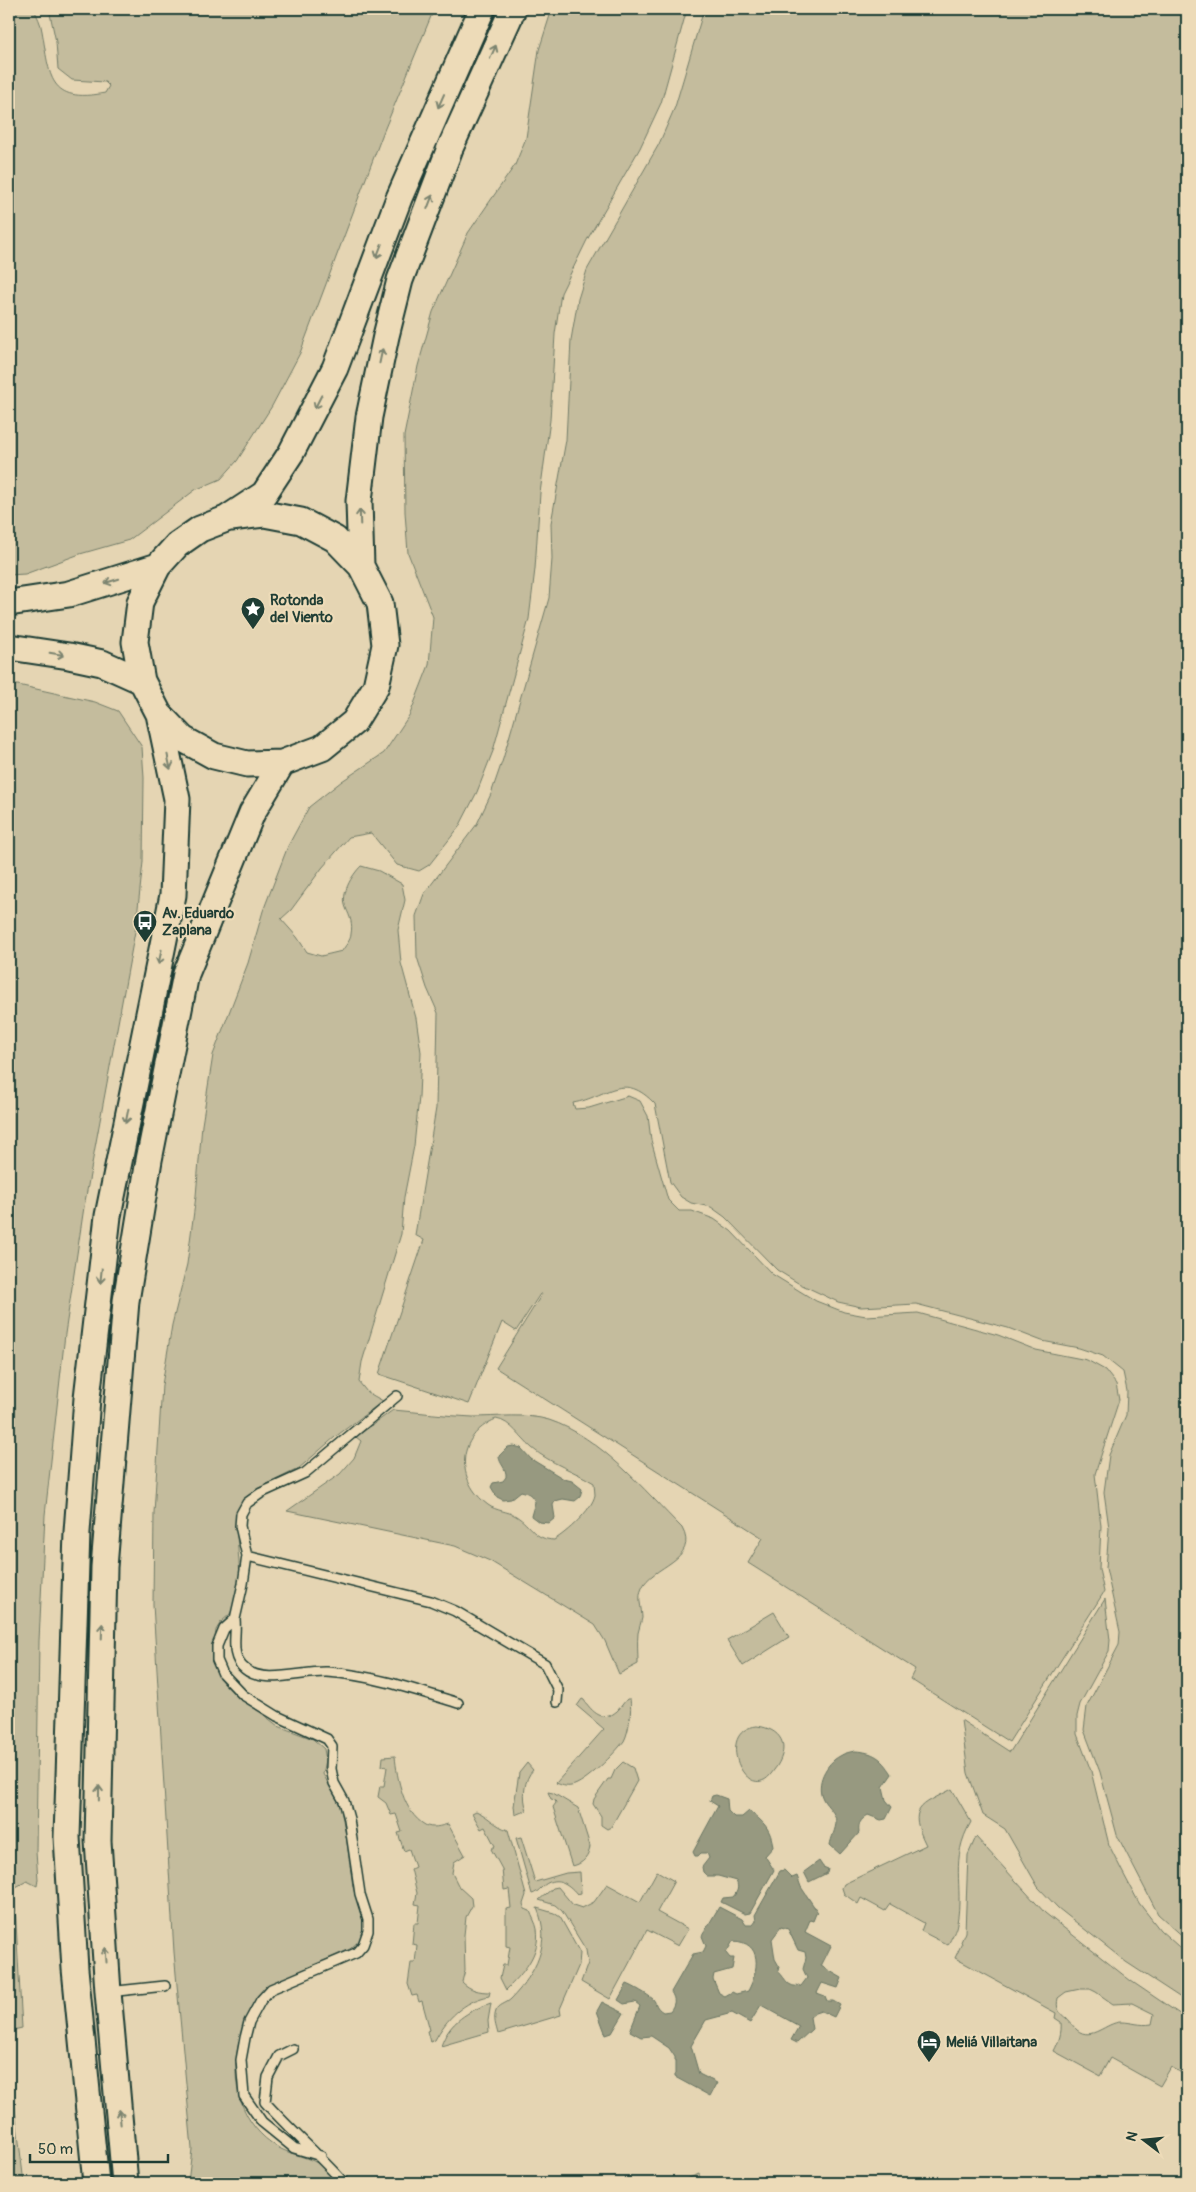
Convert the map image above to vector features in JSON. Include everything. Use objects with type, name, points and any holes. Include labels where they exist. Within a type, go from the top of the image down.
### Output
[{"type":"main road","points":[[96,2183],[76,1969],[67,1837],[77,1532],[87,1398],[108,1216],[173,895],[177,798],[159,714],[142,681],[135,642],[140,602],[158,566],[177,545],[200,529],[226,518],[264,494],[291,453],[335,368],[399,198],[482,9]]},
{"type":"main road","points":[[361,566],[359,501],[368,426],[386,336],[400,280],[450,148],[513,9]]},
{"type":"main road","points":[[159,714],[183,739],[214,756],[248,764],[282,762],[322,748],[354,722],[376,686],[385,645],[380,604],[361,566],[335,539],[301,521],[264,514],[226,518]]},
{"type":"main road","points":[[9,603],[69,594],[158,566]]},
{"type":"main road","points":[[9,647],[69,656],[102,664],[142,681]]},
{"type":"main road","points":[[125,2183],[108,1992],[98,1841],[104,1567],[126,1301],[149,1160],[186,974],[252,813],[282,762]]},
{"type":"lane","points":[[397,1396],[304,1473],[261,1493],[247,1503],[242,1514],[240,1526],[247,1556],[235,1619],[234,1646],[236,1657],[243,1667],[252,1674],[264,1677],[327,1672],[369,1678],[412,1688],[458,1703]]},
{"type":"lane","points":[[247,1556],[431,1601],[455,1611],[545,1664],[558,1690],[557,1702]]},
{"type":"lane","points":[[235,1619],[224,1629],[217,1646],[217,1660],[223,1674],[243,1695],[277,1716],[327,1739],[332,1746],[331,1769],[334,1783],[344,1801],[349,1819],[360,1894],[368,1919],[368,1932],[363,1944],[356,1953],[272,1989],[261,2000],[249,2022],[243,2045],[241,2060],[244,2096],[262,2122],[294,2148],[320,2156]]},
{"type":"lane","points":[[108,1992],[165,1986]]},
{"type":"lane","points":[[294,2049],[279,2056],[268,2077],[264,2102],[282,2122],[320,2156],[344,2183]]},
{"type":"shaded area","points":[[9,9],[34,9],[41,25],[47,61],[55,83],[62,90],[72,94],[86,95],[105,93],[109,86],[105,82],[72,80],[58,69],[56,42],[49,9],[434,9],[383,133],[300,353],[272,406],[237,461],[221,479],[195,490],[129,540],[80,554],[25,574],[9,575]]},
{"type":"shaded area","points":[[552,9],[687,9],[661,103],[640,148],[587,240],[561,293],[555,334],[550,420],[540,493],[535,569],[529,619],[493,751],[477,792],[459,827],[429,865],[419,871],[397,865],[371,833],[349,837],[322,868],[291,910],[281,919],[307,952],[321,956],[342,951],[350,938],[352,930],[351,920],[345,903],[346,891],[361,866],[379,871],[402,884],[405,900],[398,930],[401,963],[416,1018],[421,1052],[414,1146],[404,1197],[401,1234],[362,1362],[359,1382],[367,1392],[383,1401],[335,1437],[298,1469],[257,1489],[246,1497],[238,1508],[236,1523],[240,1576],[236,1603],[230,1614],[221,1622],[216,1630],[212,1661],[223,1683],[278,1726],[313,1739],[324,1749],[326,1760],[323,1774],[340,1805],[353,1887],[364,1925],[361,1939],[350,1949],[269,1985],[263,1990],[250,2010],[243,2026],[239,2042],[236,2073],[241,2102],[255,2128],[279,2148],[312,2160],[322,2166],[337,2183],[188,2183],[192,2149],[174,1952],[153,1604],[154,1513],[162,1385],[172,1325],[187,1264],[196,1196],[202,1125],[213,1055],[248,963],[263,911],[288,846],[309,807],[342,781],[384,753],[410,714],[429,665],[433,617],[408,553],[405,512],[404,436],[418,366],[433,312],[468,233],[515,165],[526,138],[539,50]]},
{"type":"shaded area","points":[[704,9],[1187,9],[1187,1940],[1158,1914],[1117,1835],[1100,1772],[1084,1730],[1087,1706],[1119,1645],[1120,1632],[1106,1568],[1109,1528],[1104,1492],[1109,1455],[1126,1415],[1127,1391],[1123,1372],[1103,1356],[1079,1348],[1042,1341],[1008,1328],[916,1304],[861,1307],[838,1302],[798,1283],[777,1270],[725,1217],[711,1207],[691,1203],[681,1197],[670,1182],[655,1104],[644,1094],[634,1089],[615,1088],[573,1103],[575,1109],[589,1108],[628,1096],[640,1101],[648,1116],[651,1140],[668,1200],[679,1211],[692,1211],[714,1219],[731,1231],[772,1274],[816,1301],[844,1312],[866,1316],[918,1313],[998,1335],[1036,1350],[1087,1360],[1105,1370],[1116,1384],[1119,1400],[1095,1474],[1101,1526],[1099,1569],[1104,1592],[1009,1742],[910,1679],[915,1669],[748,1563],[763,1538],[496,1368],[542,1294],[540,1294],[516,1331],[502,1322],[469,1404],[379,1374],[424,1240],[415,1235],[436,1108],[438,1013],[427,988],[417,957],[416,916],[424,894],[477,824],[491,794],[503,759],[549,598],[552,559],[551,523],[566,440],[571,340],[578,299],[587,270],[659,144],[675,107]]},
{"type":"shaded area","points":[[18,685],[95,702],[118,711],[142,747],[144,778],[143,862],[136,926],[84,1207],[65,1334],[45,1515],[39,1641],[36,1852],[38,1879],[37,1886],[27,1881],[14,1888],[22,2028],[9,2031],[9,686]]},
{"type":"shaded area","points":[[393,1410],[473,1417],[521,1416],[549,1420],[568,1428],[604,1452],[621,1466],[682,1528],[686,1539],[685,1548],[680,1555],[647,1580],[642,1588],[640,1599],[642,1618],[638,1633],[638,1664],[619,1674],[605,1641],[595,1625],[490,1561],[455,1546],[287,1511],[340,1474],[354,1458],[361,1441],[356,1437]],"holes":[[[496,1419],[501,1420],[539,1454],[594,1483],[595,1495],[589,1507],[571,1527],[554,1540],[537,1535],[516,1516],[488,1505],[477,1495],[470,1483],[465,1471],[467,1447],[473,1436],[483,1427]]]},
{"type":"shaded area","points":[[508,1447],[521,1448],[531,1459],[564,1479],[572,1481],[582,1489],[580,1497],[575,1501],[563,1499],[555,1501],[553,1505],[555,1518],[549,1523],[539,1522],[531,1516],[535,1502],[528,1494],[521,1491],[511,1499],[503,1500],[497,1497],[491,1487],[493,1483],[503,1481],[506,1477],[499,1456]]},
{"type":"shaded area","points":[[1105,1599],[1110,1640],[1109,1651],[1080,1704],[1077,1716],[1077,1734],[1091,1771],[1109,1845],[1122,1871],[1139,1903],[1160,1930],[1187,1954],[1187,2002],[1126,1962],[1058,1908],[1038,1887],[1005,1829],[983,1815],[968,1773],[961,1720],[1010,1752]]},
{"type":"shaded area","points":[[774,1612],[789,1637],[743,1666],[727,1640]]},
{"type":"shaded area","points":[[582,1699],[596,1713],[609,1716],[615,1713],[627,1699],[630,1699],[629,1726],[624,1741],[600,1767],[577,1784],[565,1786],[556,1783],[604,1729],[577,1706]]},
{"type":"shaded area","points":[[757,1726],[777,1734],[781,1739],[783,1751],[777,1766],[769,1776],[764,1780],[755,1781],[748,1777],[741,1769],[737,1759],[736,1748],[738,1738],[745,1730]]},
{"type":"shaded area","points":[[855,1751],[872,1754],[877,1757],[892,1774],[883,1787],[886,1800],[892,1807],[886,1819],[881,1820],[868,1815],[863,1819],[859,1825],[859,1833],[840,1854],[830,1845],[836,1818],[823,1799],[820,1787],[823,1774],[830,1764],[843,1754]]},
{"type":"shaded area","points":[[395,1756],[402,1794],[411,1812],[425,1825],[431,1827],[448,1824],[465,1855],[454,1862],[452,1873],[459,1887],[471,1898],[472,1906],[466,1917],[464,1935],[465,1970],[462,1982],[475,1990],[490,1992],[489,1996],[472,2002],[457,2012],[439,2032],[435,2040],[430,2042],[427,2031],[430,2030],[422,2001],[419,2002],[417,1995],[412,1996],[408,1984],[411,1963],[415,1963],[417,1945],[412,1944],[414,1923],[418,1923],[420,1905],[415,1904],[417,1893],[411,1869],[415,1867],[409,1849],[404,1851],[398,1833],[402,1832],[396,1814],[391,1815],[386,1803],[378,1797],[380,1786],[384,1786],[387,1767],[382,1766],[383,1757]]},
{"type":"shaded area","points":[[623,1762],[633,1768],[637,1781],[611,1827],[607,1829],[601,1825],[601,1816],[593,1804],[594,1799]]},
{"type":"shaded area","points":[[527,1763],[533,1770],[528,1778],[525,1789],[527,1810],[515,1815],[514,1806],[519,1773]]},
{"type":"shaded area","points":[[952,1789],[971,1822],[964,1836],[961,1848],[959,1861],[959,1909],[955,1932],[948,1945],[921,1931],[924,1923],[890,1904],[885,1911],[861,1898],[858,1904],[844,1894],[842,1888],[844,1884],[926,1845],[920,1832],[917,1815],[925,1804]]},
{"type":"shaded area","points":[[548,1792],[578,1808],[590,1846],[585,1859],[579,1864],[572,1866],[553,1807],[556,1803],[555,1800],[551,1799]]},
{"type":"shaded area","points":[[716,1795],[727,1799],[728,1811],[734,1817],[742,1817],[749,1811],[763,1822],[771,1835],[773,1847],[765,1856],[774,1870],[750,1913],[745,1914],[721,1902],[723,1898],[735,1895],[738,1887],[736,1881],[718,1876],[707,1876],[703,1872],[702,1867],[709,1858],[707,1853],[695,1856],[693,1852],[718,1806],[710,1801],[712,1796]]},
{"type":"shaded area","points":[[476,1811],[508,1830],[526,1895],[523,1904],[525,1909],[530,1911],[537,1929],[536,1947],[529,1963],[506,1990],[500,1978],[503,1965],[507,1965],[510,1947],[506,1946],[506,1909],[511,1908],[509,1889],[504,1890],[502,1869],[491,1849],[495,1846],[485,1827],[481,1829],[472,1813]]},
{"type":"shaded area","points":[[521,1837],[535,1882],[566,1873],[580,1872],[581,1893],[577,1894],[565,1883],[552,1881],[532,1894],[516,1838]]},
{"type":"shaded area","points":[[976,1837],[1045,1913],[1131,1981],[1187,2019],[1187,2076],[1171,2067],[1160,2086],[1110,2058],[1100,2076],[1054,2051],[1061,2030],[1061,2022],[1055,2018],[1056,2013],[955,1958],[965,1932],[968,1855]],"holes":[[[1090,1989],[1113,2004],[1132,2003],[1154,2014],[1152,2024],[1143,2025],[1121,2022],[1088,2034],[1077,2030],[1059,2012],[1058,1998],[1066,1992]]]},
{"type":"shaded area","points":[[819,1861],[823,1867],[828,1869],[827,1873],[809,1882],[804,1872]]},
{"type":"shaded area","points":[[784,1870],[792,1878],[797,1876],[801,1887],[817,1911],[813,1921],[810,1920],[805,1932],[831,1946],[821,1966],[842,1978],[838,1988],[822,1983],[817,1993],[825,1996],[827,2001],[833,2001],[840,2005],[834,2017],[821,2011],[810,2017],[812,2029],[797,2043],[791,2040],[799,2026],[761,2005],[750,2023],[732,2013],[706,2020],[691,2046],[699,2074],[717,2083],[710,2096],[675,2077],[675,2057],[669,2048],[651,2036],[641,2037],[630,2031],[640,2006],[635,2002],[624,2004],[618,2000],[627,1984],[653,1999],[657,2007],[663,2012],[670,2011],[674,2002],[671,1992],[693,1954],[703,1952],[706,1946],[702,1936],[719,1907],[742,1919],[746,1925],[753,1925],[756,1921],[755,1915],[780,1871]],"holes":[[[781,1927],[788,1929],[798,1950],[805,1952],[806,1958],[803,1969],[807,1978],[801,1986],[790,1985],[778,1971],[779,1966],[775,1959],[772,1939]],[[733,1941],[750,1946],[756,1958],[755,1974],[748,1991],[736,1994],[732,1992],[725,1996],[719,1993],[713,1979],[714,1974],[732,1969],[734,1958],[730,1958],[726,1953]]]},
{"type":"shaded area","points":[[657,1871],[674,1881],[657,1912],[688,1929],[678,1946],[647,1930],[610,1999],[581,1982],[588,1963],[586,1950],[562,1911],[555,1905],[539,1900],[553,1888],[558,1887],[573,1905],[582,1908],[594,1902],[607,1884],[640,1902]]},
{"type":"shaded area","points":[[537,1908],[554,1913],[560,1917],[580,1953],[579,1965],[560,2009],[561,2015],[498,2034],[495,2020],[496,2011],[511,1999],[528,1979],[539,1957],[543,1933]]},
{"type":"shaded area","points":[[602,2002],[624,2013],[612,2033],[606,2035],[597,2011]]},
{"type":"shaded area","points":[[491,2003],[488,2021],[489,2032],[441,2046],[449,2030],[460,2018]]},
{"type":"shaded area","points":[[9,2060],[24,2183],[9,2183]]},
{"type":"shaded area","points":[[699,2174],[702,2183],[677,2183]]},
{"type":"place","name":"Rotonda del Viento","points":[[253,630]]},
{"type":"place","name":"Av. Eduardo Zaplana","points":[[145,943]]},
{"type":"place","name":"Meliá Villaitana","points":[[929,2063]]}]
